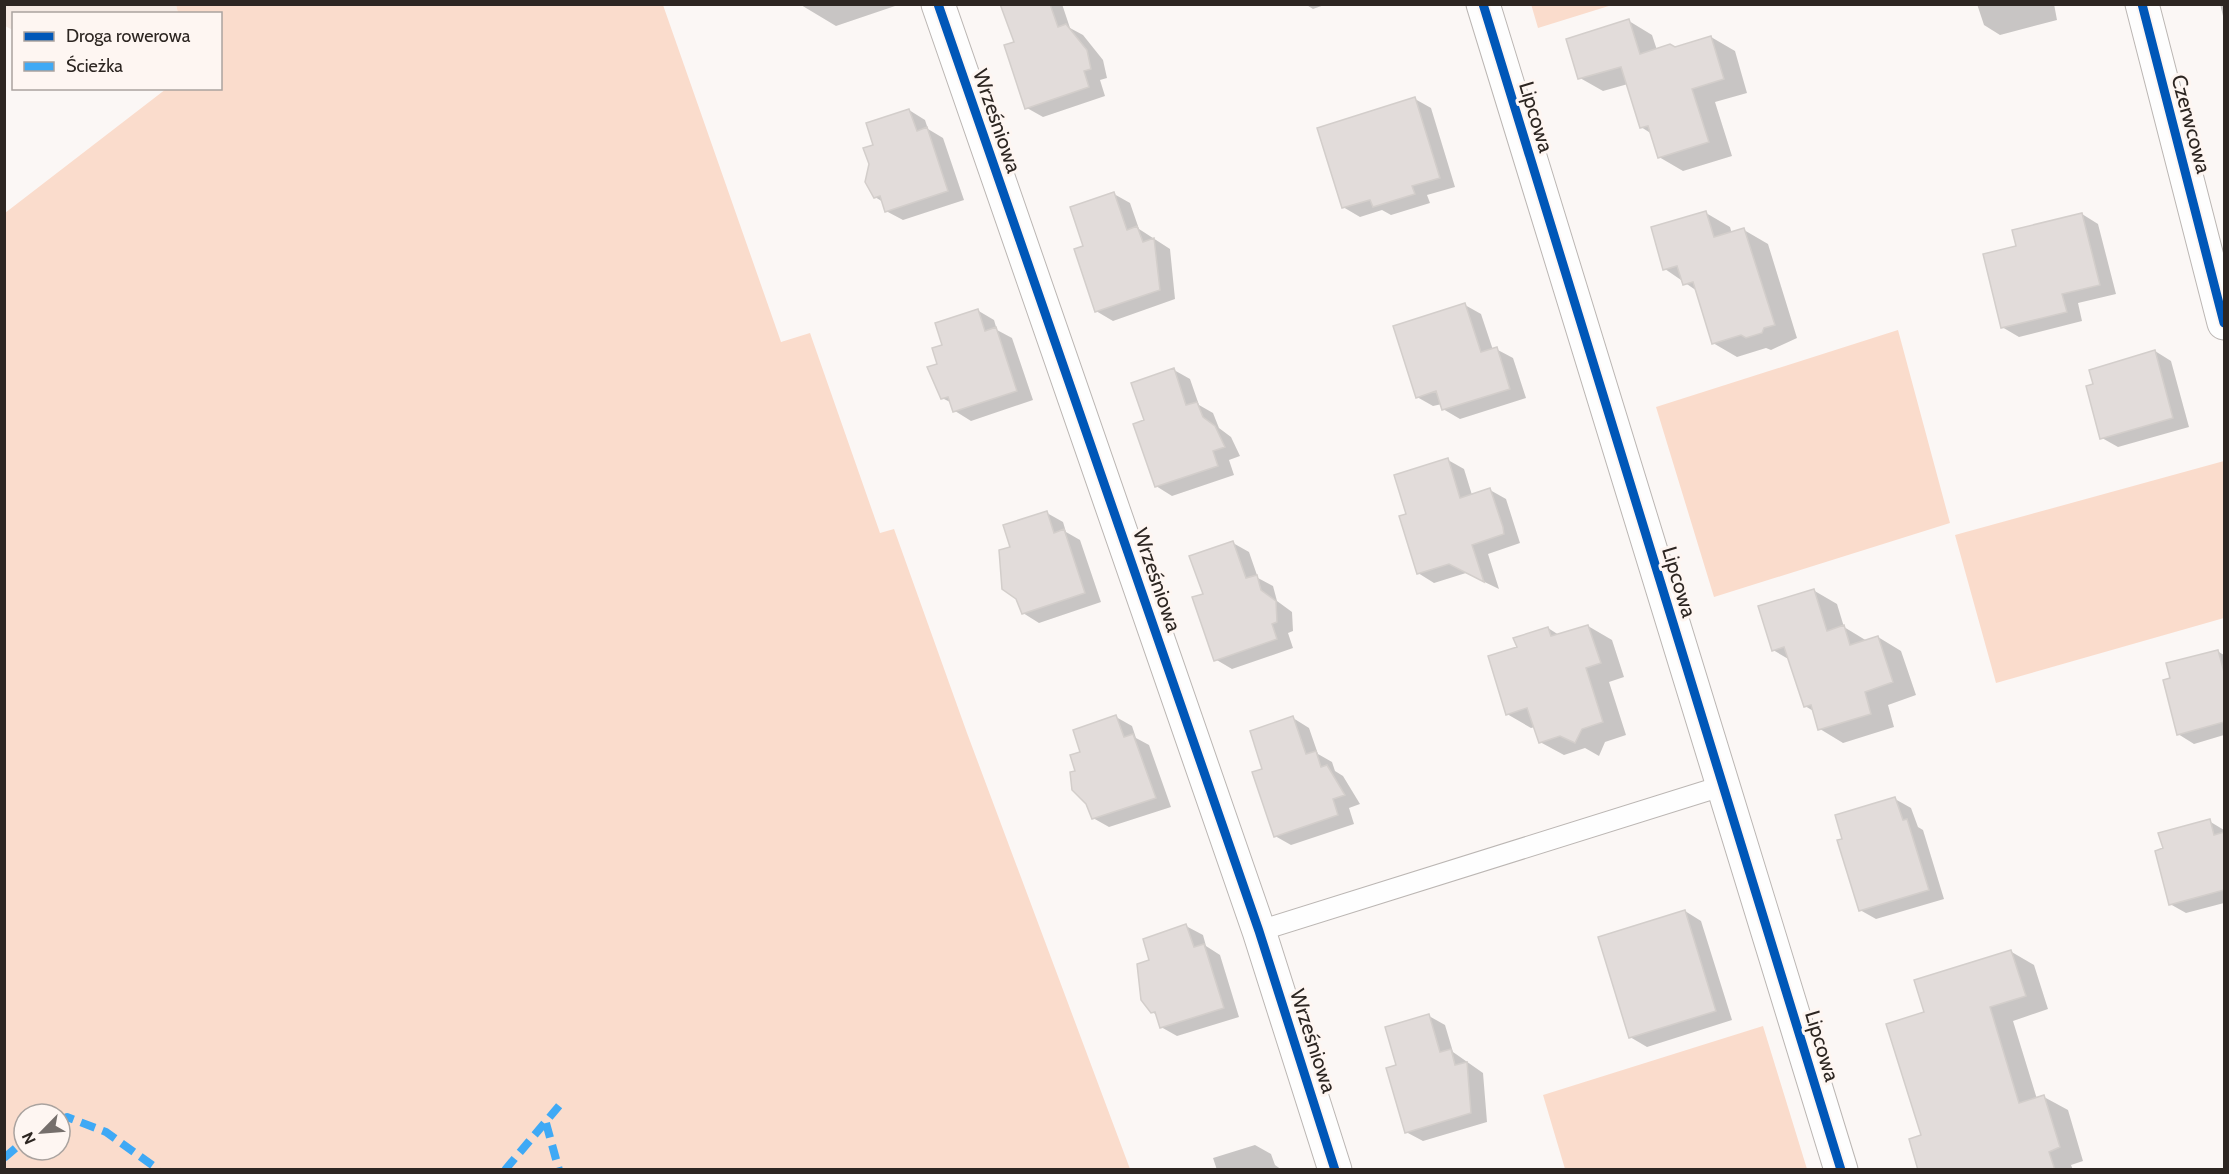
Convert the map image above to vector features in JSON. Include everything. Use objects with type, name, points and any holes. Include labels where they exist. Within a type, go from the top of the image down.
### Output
[{"type":"street","name":"Wrześniowa","points":[[938,4],[1260,931],[1335,1170]]},
{"type":"street","name":"Lipcowa","points":[[1483,4],[1841,1170]]},
{"type":"street","name":"Czerwcowa","points":[[2142,4],[2224,323]]},
{"type":"lane","points":[[1260,931],[1722,786]]},
{"type":"shaded area","points":[[1531,4],[1612,4],[1612,5],[1538,28]]},
{"type":"shaded area","points":[[4,5],[176,5],[178,12],[12,12],[12,30],[5,26]]},
{"type":"shaded area","points":[[176,5],[663,5],[781,342],[810,333],[880,533],[894,529],[967,733],[1130,1169],[5,1169],[5,213],[165,90],[222,90],[222,12],[178,12]]},
{"type":"shaded area","points":[[1898,330],[1950,523],[1714,597],[1656,407]]},
{"type":"shaded area","points":[[2224,461],[2224,618],[1996,683],[1955,535]]},
{"type":"shaded area","points":[[1763,1026],[1807,1169],[1565,1169],[1543,1095]]},
{"type":"building","points":[[1000,4],[1050,4],[1058,27],[1066,24],[1087,50],[1091,69],[1084,71],[1089,87],[1025,109],[1004,45],[1014,42]]},
{"type":"building","points":[[1629,19],[1640,54],[1670,44],[1675,47],[1711,36],[1724,79],[1692,89],[1709,142],[1658,158],[1648,126],[1640,128],[1621,67],[1578,79],[1566,39]]},
{"type":"building","points":[[1415,97],[1440,178],[1412,186],[1415,194],[1373,207],[1370,200],[1342,208],[1317,128]]},
{"type":"building","points":[[909,109],[917,131],[927,127],[948,191],[885,212],[880,196],[874,198],[865,182],[869,164],[863,148],[873,145],[866,123]]},
{"type":"building","points":[[1114,192],[1127,230],[1137,226],[1143,242],[1154,238],[1160,290],[1095,312],[1074,249],[1083,246],[1070,207]]},
{"type":"building","points":[[1706,211],[1714,237],[1744,228],[1775,325],[1764,328],[1762,333],[1746,338],[1741,335],[1712,344],[1693,282],[1683,285],[1677,266],[1663,270],[1651,227]]},
{"type":"building","points":[[2082,213],[2100,285],[2062,294],[2067,312],[2001,328],[1983,254],[2016,246],[2012,230]]},
{"type":"building","points":[[1465,303],[1481,352],[1497,347],[1510,389],[1442,410],[1436,391],[1416,398],[1393,326]]},
{"type":"building","points":[[978,309],[985,331],[996,327],[1017,391],[953,412],[948,397],[941,399],[927,367],[937,364],[932,348],[942,345],[935,323]]},
{"type":"building","points":[[2155,350],[2173,418],[2100,439],[2086,386],[2093,384],[2089,370]]},
{"type":"building","points":[[1174,368],[1186,405],[1197,402],[1203,417],[1215,426],[1225,447],[1213,451],[1218,466],[1155,487],[1133,424],[1144,420],[1131,383]]},
{"type":"building","points":[[1448,458],[1460,498],[1490,488],[1503,527],[1504,534],[1472,545],[1484,582],[1449,564],[1417,574],[1399,516],[1406,514],[1394,475]]},
{"type":"building","points":[[1047,511],[1054,533],[1064,529],[1085,593],[1022,614],[1016,599],[1002,589],[999,550],[1010,547],[1003,525]]},
{"type":"building","points":[[1233,541],[1246,578],[1257,575],[1261,590],[1276,601],[1277,622],[1272,624],[1277,639],[1214,661],[1192,597],[1203,594],[1189,556]]},
{"type":"building","points":[[1814,589],[1827,631],[1844,625],[1850,645],[1878,636],[1893,682],[1865,692],[1871,714],[1818,730],[1811,705],[1804,707],[1784,647],[1772,651],[1758,606]]},
{"type":"building","points":[[1588,625],[1601,663],[1586,668],[1603,722],[1582,729],[1575,743],[1560,736],[1539,743],[1527,708],[1506,715],[1488,656],[1517,647],[1513,638],[1548,627],[1551,636]]},
{"type":"building","points":[[2218,650],[2224,672],[2224,722],[2177,735],[2163,680],[2170,678],[2166,663]]},
{"type":"building","points":[[1116,715],[1124,737],[1133,734],[1156,798],[1092,819],[1086,804],[1072,790],[1070,772],[1075,771],[1070,755],[1080,752],[1073,730]]},
{"type":"building","points":[[1293,716],[1306,754],[1316,751],[1321,767],[1327,765],[1345,795],[1333,799],[1338,815],[1274,837],[1252,772],[1262,769],[1250,731]]},
{"type":"building","points":[[1895,797],[1903,820],[1907,819],[1929,890],[1859,911],[1837,840],[1842,839],[1835,815]]},
{"type":"building","points":[[2210,819],[2214,835],[2224,832],[2224,890],[2169,905],[2155,851],[2163,848],[2158,833]]},
{"type":"building","points":[[1685,910],[1716,1011],[1629,1038],[1598,937]]},
{"type":"building","points":[[1186,924],[1194,947],[1204,944],[1224,1008],[1160,1028],[1155,1012],[1151,1013],[1141,1000],[1137,964],[1149,960],[1143,939]]},
{"type":"building","points":[[2011,950],[2026,996],[1990,1007],[2019,1103],[2044,1095],[2060,1147],[2049,1152],[2055,1170],[1918,1170],[1909,1139],[1921,1135],[1886,1024],[1924,1012],[1914,980]]},
{"type":"building","points":[[1429,1014],[1440,1052],[1451,1049],[1455,1065],[1467,1062],[1471,1113],[1405,1133],[1386,1068],[1396,1065],[1385,1027]]},
{"type":"marked path","points":[[505,1170],[564,1100]]},
{"type":"marked path","points":[[72,1119],[106,1132],[159,1170]]},
{"type":"marked path","points":[[546,1123],[559,1170]]},
{"type":"marked path","points":[[4,1158],[12,1151]]},
{"type":"cycle path","points":[[938,4],[1259,931],[1335,1170]]},
{"type":"cycle path","points":[[1483,4],[1841,1170]]},
{"type":"cycle path","points":[[2142,4],[2224,323]]}]
